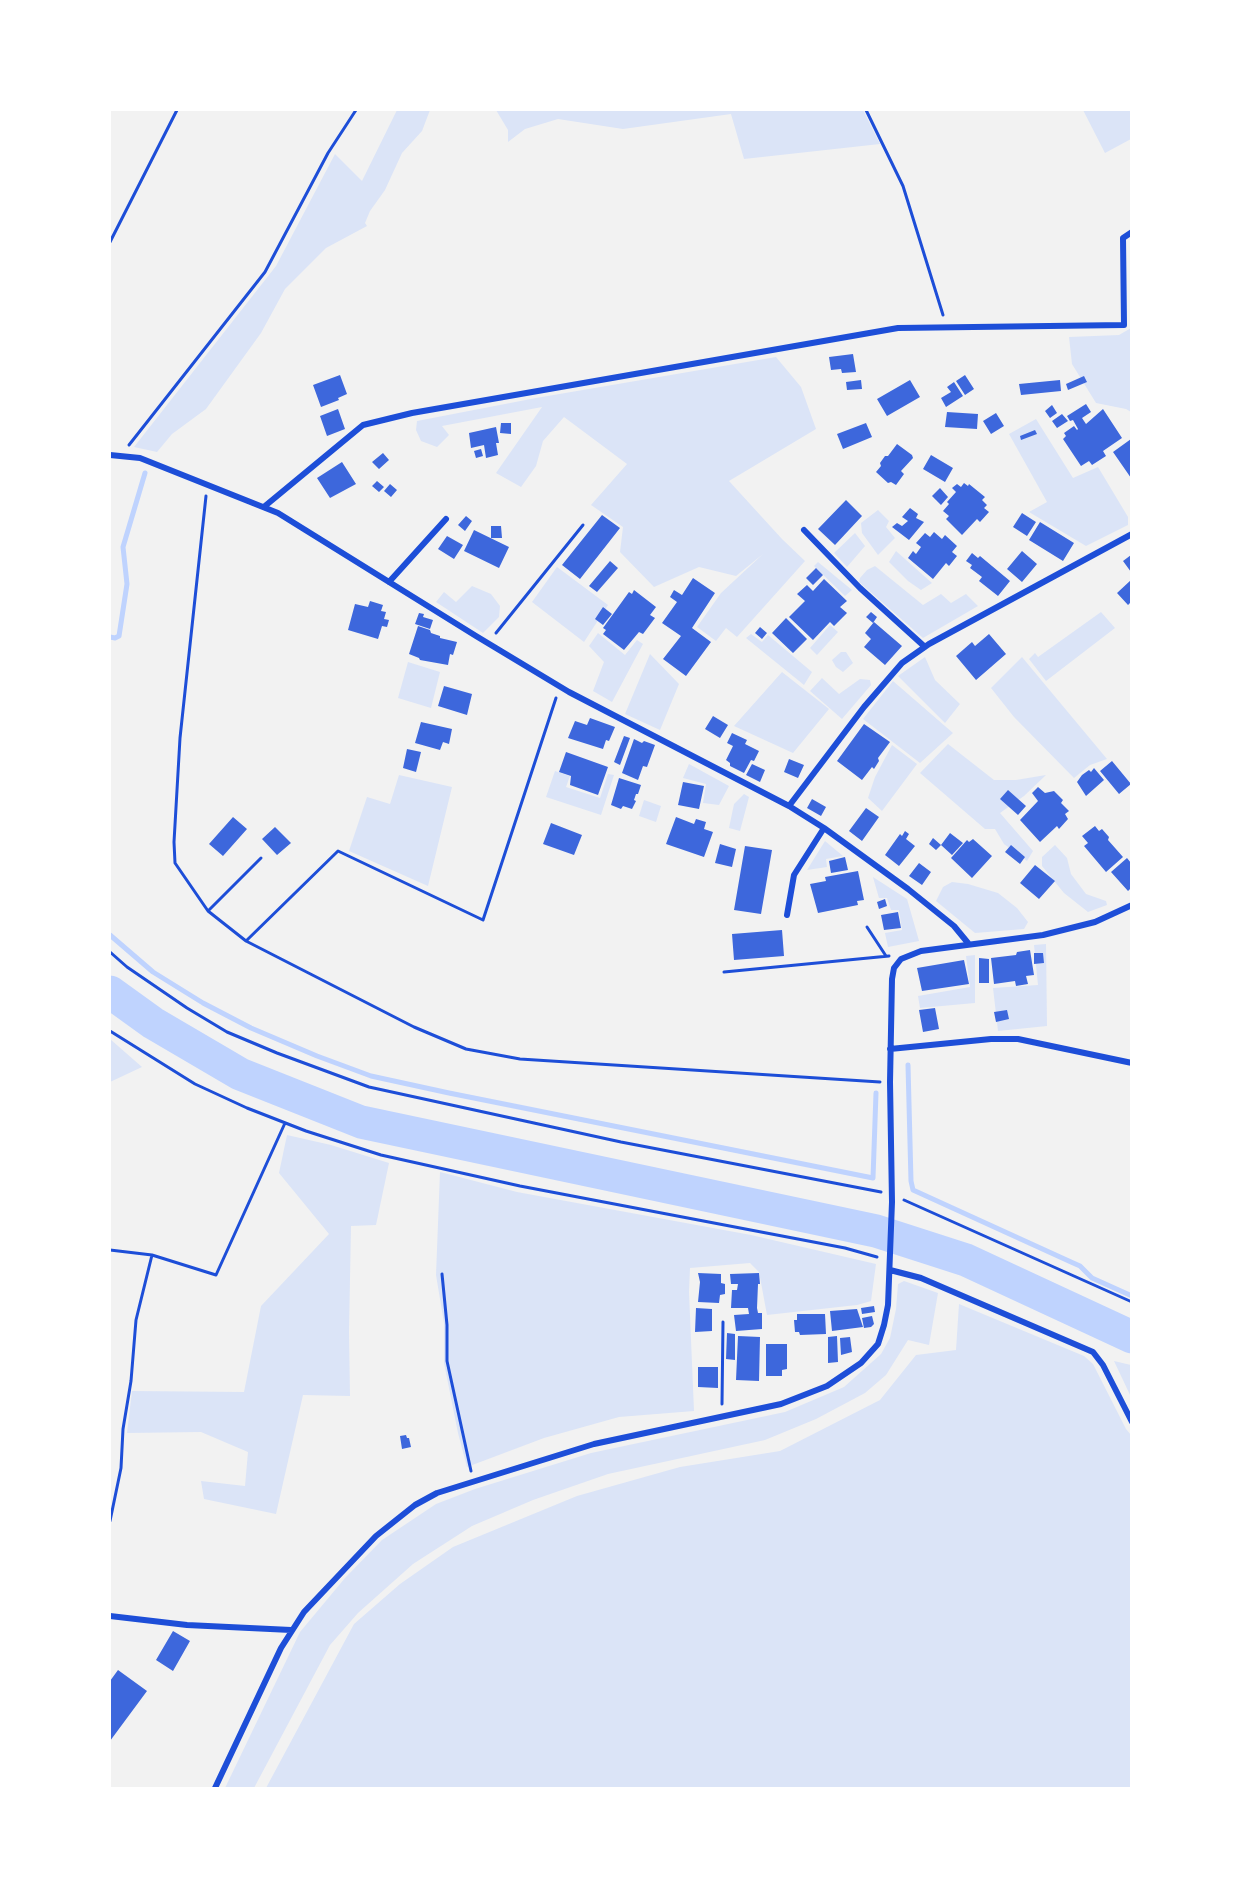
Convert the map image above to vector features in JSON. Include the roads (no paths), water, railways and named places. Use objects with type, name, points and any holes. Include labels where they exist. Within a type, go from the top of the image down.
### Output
[{"type":"street","points":[[265,506],[363,425],[412,413],[898,328],[1124,325],[1123,238],[1131,232]]},
{"type":"street","points":[[110,455],[140,458],[265,506],[560,687],[789,806],[824,828],[908,889],[954,926],[968,943]]},
{"type":"street","points":[[389,582],[446,519]]},
{"type":"street","points":[[804,530],[860,588],[925,646]]},
{"type":"street","points":[[789,806],[864,707],[902,663],[925,646],[1131,534]]},
{"type":"street","points":[[787,915],[794,875],[824,828]]},
{"type":"street","points":[[215,1788],[291,1630],[335,1578],[394,1520],[415,1505],[437,1494],[594,1444],[781,1404],[827,1386],[861,1363],[878,1344],[881,1336],[886,1316],[891,1270],[890,1049],[894,968],[901,959],[921,951],[968,943],[1043,935],[1095,922],[1131,905]]},
{"type":"street","points":[[890,1049],[991,1039],[1018,1039],[1131,1063]]},
{"type":"street","points":[[891,1270],[931,1282],[1093,1352],[1103,1365],[1131,1422]]},
{"type":"street","points":[[110,1616],[187,1625],[291,1630]]},
{"type":"waterway","points":[[110,637],[119,636],[127,584],[123,547],[145,473]]},
{"type":"waterway","points":[[110,935],[153,972],[203,1003],[251,1028],[371,1076],[449,1093],[873,1178],[876,1093]]},
{"type":"waterway","points":[[110,992],[153,1023],[240,1074],[361,1122],[876,1231],[966,1260],[1132,1337]]},
{"type":"waterway","points":[[908,1065],[913,1190],[1080,1266],[1092,1278],[1132,1296]]}]
